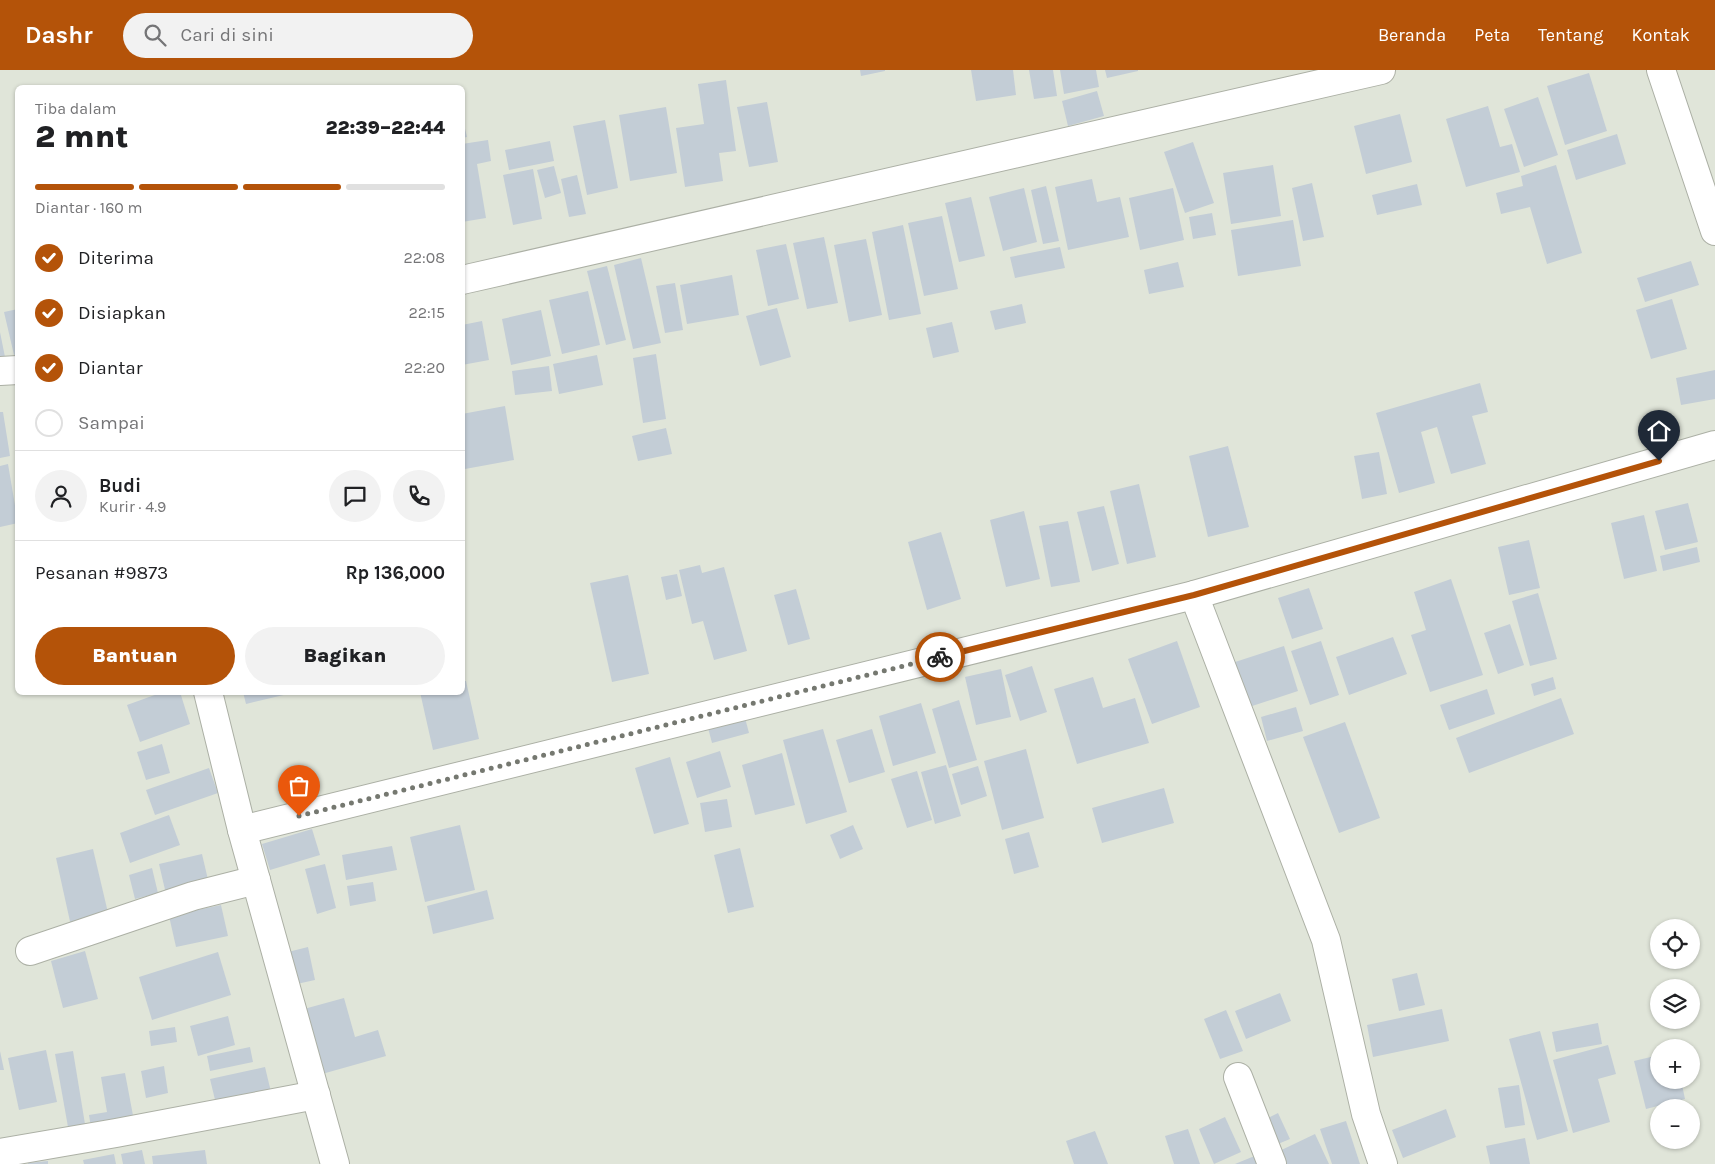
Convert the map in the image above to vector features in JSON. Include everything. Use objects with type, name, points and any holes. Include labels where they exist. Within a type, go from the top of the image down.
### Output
[{"type":"street","points":[[465,279],[1381,70]]},
{"type":"street","points":[[1661,70],[1715,231]]},
{"type":"street","points":[[0,372],[15,370]]},
{"type":"street","points":[[242,830],[1194,595],[1715,445]]},
{"type":"street","points":[[1194,595],[1326,940],[1366,1114],[1383,1164]]},
{"type":"street","points":[[209,695],[242,830],[335,1164]]},
{"type":"street","points":[[30,951],[193,896],[256,880]]},
{"type":"street","points":[[1238,1078],[1272,1164]]},
{"type":"street","points":[[0,1153],[116,1134],[316,1095]]},
{"type":"building","points":[[860,70],[885,70],[885,71],[861,76]]},
{"type":"building","points":[[971,70],[1013,70],[1016,95],[976,101]]},
{"type":"building","points":[[1029,70],[1053,70],[1057,96],[1034,99]]},
{"type":"building","points":[[1060,70],[1096,70],[1099,87],[1064,94]]},
{"type":"building","points":[[1105,70],[1138,70],[1138,71],[1107,78]]},
{"type":"building","points":[[1589,73],[1607,131],[1565,145],[1547,86]]},
{"type":"building","points":[[726,80],[736,151],[719,153],[723,181],[685,187],[676,128],[704,124],[698,84]]},
{"type":"building","points":[[1097,91],[1104,116],[1068,126],[1062,101]]},
{"type":"building","points":[[1538,97],[1558,155],[1524,167],[1504,109]]},
{"type":"building","points":[[767,102],[778,162],[749,167],[737,107]]},
{"type":"building","points":[[1488,106],[1500,147],[1512,144],[1520,172],[1466,187],[1446,119]]},
{"type":"building","points":[[666,107],[677,173],[630,181],[619,115]]},
{"type":"building","points":[[1400,114],[1412,162],[1366,174],[1354,126]]},
{"type":"building","points":[[605,120],[618,188],[587,195],[573,126]]},
{"type":"building","points":[[1617,134],[1626,164],[1576,180],[1567,150]]},
{"type":"building","points":[[488,140],[491,161],[477,164],[486,218],[465,222],[465,144]]},
{"type":"building","points":[[550,141],[554,161],[509,170],[505,150]]},
{"type":"building","points":[[1193,142],[1214,203],[1185,213],[1164,152]]},
{"type":"building","points":[[1273,165],[1281,216],[1231,224],[1223,173]]},
{"type":"building","points":[[1556,165],[1582,253],[1547,264],[1530,207],[1501,214],[1496,193],[1523,186],[1521,176]]},
{"type":"building","points":[[554,166],[561,193],[545,198],[537,170]]},
{"type":"building","points":[[533,169],[542,219],[513,225],[503,175]]},
{"type":"building","points":[[577,175],[586,214],[569,217],[561,179]]},
{"type":"building","points":[[1092,179],[1097,202],[1120,197],[1129,237],[1068,250],[1055,187]]},
{"type":"building","points":[[1312,183],[1324,237],[1303,241],[1292,188]]},
{"type":"building","points":[[1417,184],[1422,205],[1377,215],[1372,195]]},
{"type":"building","points":[[1046,186],[1059,241],[1043,244],[1031,190]]},
{"type":"building","points":[[1024,188],[1037,242],[1003,251],[989,197]]},
{"type":"building","points":[[1173,188],[1184,240],[1140,250],[1129,198]]},
{"type":"building","points":[[971,197],[985,256],[959,262],[945,203]]},
{"type":"building","points":[[1212,213],[1216,235],[1193,239],[1189,217]]},
{"type":"building","points":[[942,216],[958,289],[924,296],[908,223]]},
{"type":"building","points":[[1293,220],[1301,266],[1238,276],[1231,230]]},
{"type":"building","points":[[903,225],[921,314],[889,320],[872,232]]},
{"type":"building","points":[[824,237],[838,303],[807,309],[793,243]]},
{"type":"building","points":[[866,239],[882,315],[849,322],[834,245]]},
{"type":"building","points":[[786,244],[799,299],[768,306],[756,250]]},
{"type":"building","points":[[1060,247],[1065,268],[1015,278],[1010,257]]},
{"type":"building","points":[[641,258],[661,343],[633,349],[614,265]]},
{"type":"building","points":[[1691,261],[1699,285],[1645,302],[1637,278]]},
{"type":"building","points":[[1178,262],[1184,287],[1149,294],[1144,270]]},
{"type":"building","points":[[607,266],[626,340],[606,345],[587,271]]},
{"type":"building","points":[[732,275],[739,315],[687,324],[680,285]]},
{"type":"building","points":[[675,283],[683,330],[665,333],[656,286]]},
{"type":"building","points":[[588,291],[600,345],[562,354],[549,300]]},
{"type":"building","points":[[1672,299],[1687,349],[1651,359],[1636,310]]},
{"type":"building","points":[[1022,304],[1026,323],[995,330],[990,311]]},
{"type":"building","points":[[777,308],[791,357],[760,366],[746,316]]},
{"type":"building","points":[[15,310],[14,355],[4,312]]},
{"type":"building","points":[[541,310],[551,356],[511,365],[502,319]]},
{"type":"building","points":[[482,321],[489,360],[465,364],[465,324]]},
{"type":"building","points":[[952,322],[959,352],[933,358],[926,328]]},
{"type":"building","points":[[0,332],[5,357],[0,358]]},
{"type":"building","points":[[656,354],[666,419],[643,423],[633,358]]},
{"type":"building","points":[[597,355],[603,385],[559,394],[553,364]]},
{"type":"building","points":[[549,366],[552,391],[515,395],[512,371]]},
{"type":"building","points":[[1715,370],[1715,399],[1681,405],[1676,378]]},
{"type":"building","points":[[1480,383],[1488,412],[1472,416],[1486,464],[1451,474],[1437,427],[1421,432],[1435,483],[1399,493],[1376,413]]},
{"type":"building","points":[[505,406],[514,460],[465,469],[465,413]]},
{"type":"building","points":[[0,412],[3,412],[10,456],[0,458]]},
{"type":"building","points":[[666,428],[672,454],[638,461],[632,436]]},
{"type":"building","points":[[1228,446],[1249,527],[1208,537],[1189,456]]},
{"type":"building","points":[[1379,452],[1387,494],[1362,499],[1354,456]]},
{"type":"building","points":[[8,464],[15,505],[15,524],[0,527],[0,466]]},
{"type":"building","points":[[1139,484],[1156,557],[1127,564],[1110,491]]},
{"type":"building","points":[[1688,503],[1698,542],[1665,550],[1655,511]]},
{"type":"building","points":[[1104,506],[1119,564],[1092,571],[1077,512]]},
{"type":"building","points":[[1024,511],[1040,579],[1006,587],[990,520]]},
{"type":"building","points":[[1644,515],[1657,571],[1624,579],[1611,523]]},
{"type":"building","points":[[1068,521],[1080,582],[1051,587],[1039,526]]},
{"type":"building","points":[[941,532],[961,599],[927,610],[908,542]]},
{"type":"building","points":[[1529,540],[1540,588],[1509,595],[1498,547]]},
{"type":"building","points":[[1697,547],[1700,562],[1663,571],[1660,556]]},
{"type":"building","points":[[700,565],[702,573],[724,567],[747,651],[714,660],[703,621],[692,624],[679,570]]},
{"type":"building","points":[[677,574],[682,596],[666,600],[661,577]]},
{"type":"building","points":[[628,575],[649,674],[612,682],[590,583]]},
{"type":"building","points":[[1451,579],[1483,675],[1430,692],[1411,635],[1426,630],[1414,592]]},
{"type":"building","points":[[1309,588],[1323,629],[1292,639],[1278,598]]},
{"type":"building","points":[[796,589],[810,639],[788,645],[774,595]]},
{"type":"building","points":[[1538,593],[1557,659],[1530,666],[1512,601]]},
{"type":"building","points":[[1510,624],[1524,665],[1498,674],[1484,633]]},
{"type":"building","points":[[1393,637],[1407,674],[1349,695],[1336,657]]},
{"type":"building","points":[[1177,641],[1200,707],[1152,724],[1128,659]]},
{"type":"building","points":[[1321,641],[1339,695],[1310,705],[1291,651]]},
{"type":"building","points":[[1284,646],[1298,691],[1246,708],[1232,663]]},
{"type":"building","points":[[1032,666],[1047,712],[1020,721],[1005,675]]},
{"type":"building","points":[[1001,669],[1011,717],[976,725],[965,677]]},
{"type":"building","points":[[1093,677],[1103,708],[1135,698],[1149,743],[1077,764],[1054,689]]},
{"type":"building","points":[[1553,677],[1556,689],[1534,696],[1531,684]]},
{"type":"building","points":[[466,681],[479,739],[433,750],[421,695],[465,695]]},
{"type":"building","points":[[1487,689],[1495,714],[1449,730],[1440,705]]},
{"type":"building","points":[[155,695],[181,695],[190,724],[140,742],[127,705]]},
{"type":"building","points":[[244,695],[284,695],[246,704]]},
{"type":"building","points":[[1561,698],[1574,734],[1469,773],[1456,738]]},
{"type":"building","points":[[959,700],[977,760],[949,768],[932,709]]},
{"type":"building","points":[[921,703],[936,753],[893,766],[879,716]]},
{"type":"building","points":[[1296,707],[1303,731],[1267,741],[1261,717]]},
{"type":"building","points":[[744,714],[749,733],[712,743],[707,724]]},
{"type":"building","points":[[1345,722],[1380,818],[1339,833],[1303,737]]},
{"type":"building","points":[[823,729],[847,812],[806,824],[783,740]]},
{"type":"building","points":[[872,729],[885,772],[849,783],[836,740]]},
{"type":"building","points":[[162,744],[170,773],[146,780],[137,752]]},
{"type":"building","points":[[1026,749],[1044,818],[1002,830],[984,761]]},
{"type":"building","points":[[720,751],[731,787],[697,798],[686,762]]},
{"type":"building","points":[[782,753],[795,805],[755,815],[742,765]]},
{"type":"building","points":[[670,757],[689,824],[654,834],[635,768]]},
{"type":"building","points":[[946,765],[961,816],[935,824],[921,772]]},
{"type":"building","points":[[978,766],[987,796],[961,805],[952,774]]},
{"type":"building","points":[[209,768],[218,793],[155,815],[146,790]]},
{"type":"building","points":[[917,771],[932,820],[907,828],[891,779]]},
{"type":"building","points":[[1164,788],[1174,823],[1102,843],[1092,808]]},
{"type":"building","points":[[727,799],[732,827],[705,832],[700,803]]},
{"type":"building","points":[[169,815],[180,845],[130,863],[120,833]]},
{"type":"building","points":[[460,825],[475,890],[425,902],[410,837]]},
{"type":"building","points":[[853,825],[863,849],[840,859],[830,835]]},
{"type":"building","points":[[312,829],[320,855],[270,870],[262,844]]},
{"type":"building","points":[[1029,832],[1039,867],[1014,874],[1005,839]]},
{"type":"building","points":[[392,846],[397,870],[346,880],[342,855]]},
{"type":"building","points":[[740,848],[754,907],[728,913],[714,855]]},
{"type":"building","points":[[93,849],[109,917],[71,926],[56,858]]},
{"type":"building","points":[[202,854],[209,884],[166,894],[159,864]]},
{"type":"building","points":[[325,864],[336,908],[317,914],[305,869]]},
{"type":"building","points":[[152,868],[158,893],[135,899],[129,875]]},
{"type":"building","points":[[373,882],[376,901],[350,906],[347,886]]},
{"type":"building","points":[[487,890],[494,919],[433,934],[427,906]]},
{"type":"building","points":[[221,905],[228,936],[176,947],[169,916]]},
{"type":"building","points":[[308,947],[315,980],[292,985],[284,953]]},
{"type":"building","points":[[85,951],[98,999],[63,1008],[51,961]]},
{"type":"building","points":[[218,952],[231,995],[152,1020],[139,977]]},
{"type":"building","points":[[1417,973],[1425,1005],[1399,1011],[1392,979]]},
{"type":"building","points":[[1280,993],[1291,1021],[1246,1039],[1235,1011]]},
{"type":"building","points":[[344,998],[355,1037],[378,1030],[386,1056],[322,1074],[304,1009]]},
{"type":"building","points":[[1442,1009],[1449,1041],[1373,1057],[1367,1025]]},
{"type":"building","points":[[1226,1010],[1243,1051],[1220,1059],[1204,1019]]},
{"type":"building","points":[[228,1016],[235,1045],[198,1056],[190,1026]]},
{"type":"building","points":[[1598,1023],[1602,1044],[1556,1052],[1552,1032]]},
{"type":"building","points":[[175,1027],[177,1042],[151,1046],[149,1031]]},
{"type":"building","points":[[1540,1031],[1568,1131],[1537,1140],[1509,1039]]},
{"type":"building","points":[[1608,1045],[1616,1074],[1598,1079],[1610,1122],[1573,1133],[1553,1060]]},
{"type":"building","points":[[250,1047],[253,1062],[210,1071],[207,1056]]},
{"type":"building","points":[[46,1050],[57,1102],[19,1110],[8,1058]]},
{"type":"building","points":[[0,1051],[4,1070],[0,1070]]},
{"type":"building","points":[[73,1051],[85,1124],[68,1127],[55,1054]]},
{"type":"building","points":[[1650,1057],[1650,1089],[1683,1089],[1685,1099],[1650,1099],[1650,1108],[1646,1109],[1634,1061]]},
{"type":"building","points":[[164,1066],[168,1093],[146,1098],[141,1071]]},
{"type":"building","points":[[265,1067],[271,1092],[216,1104],[210,1079]]},
{"type":"building","points":[[125,1073],[135,1126],[92,1134],[89,1115],[107,1112],[101,1077]]},
{"type":"building","points":[[1519,1085],[1525,1125],[1505,1128],[1498,1088]]},
{"type":"building","points":[[1446,1109],[1456,1137],[1403,1158],[1392,1130]]},
{"type":"building","points":[[1278,1113],[1290,1139],[1273,1146],[1262,1121]]},
{"type":"building","points":[[1225,1117],[1241,1152],[1214,1164],[1199,1129]]},
{"type":"building","points":[[1346,1121],[1360,1164],[1332,1164],[1320,1129]]},
{"type":"building","points":[[1188,1129],[1200,1164],[1174,1164],[1165,1136]]},
{"type":"building","points":[[1095,1131],[1108,1164],[1074,1164],[1066,1141]]},
{"type":"building","points":[[1315,1134],[1329,1164],[1275,1164],[1271,1155]]},
{"type":"building","points":[[1525,1138],[1530,1164],[1490,1164],[1486,1146]]},
{"type":"building","points":[[142,1150],[145,1164],[123,1164],[121,1154]]},
{"type":"building","points":[[205,1150],[207,1164],[153,1164],[152,1156]]},
{"type":"building","points":[[114,1154],[116,1164],[84,1164],[83,1160]]},
{"type":"building","points":[[1257,1155],[1261,1164],[1235,1164]]},
{"type":"building","points":[[48,1161],[48,1164],[28,1164],[28,1163]]},
{"type":"way so far","points":[[299,816],[940,657]]},
{"type":"route","points":[[940,657],[1194,595],[1659,461]]}]
